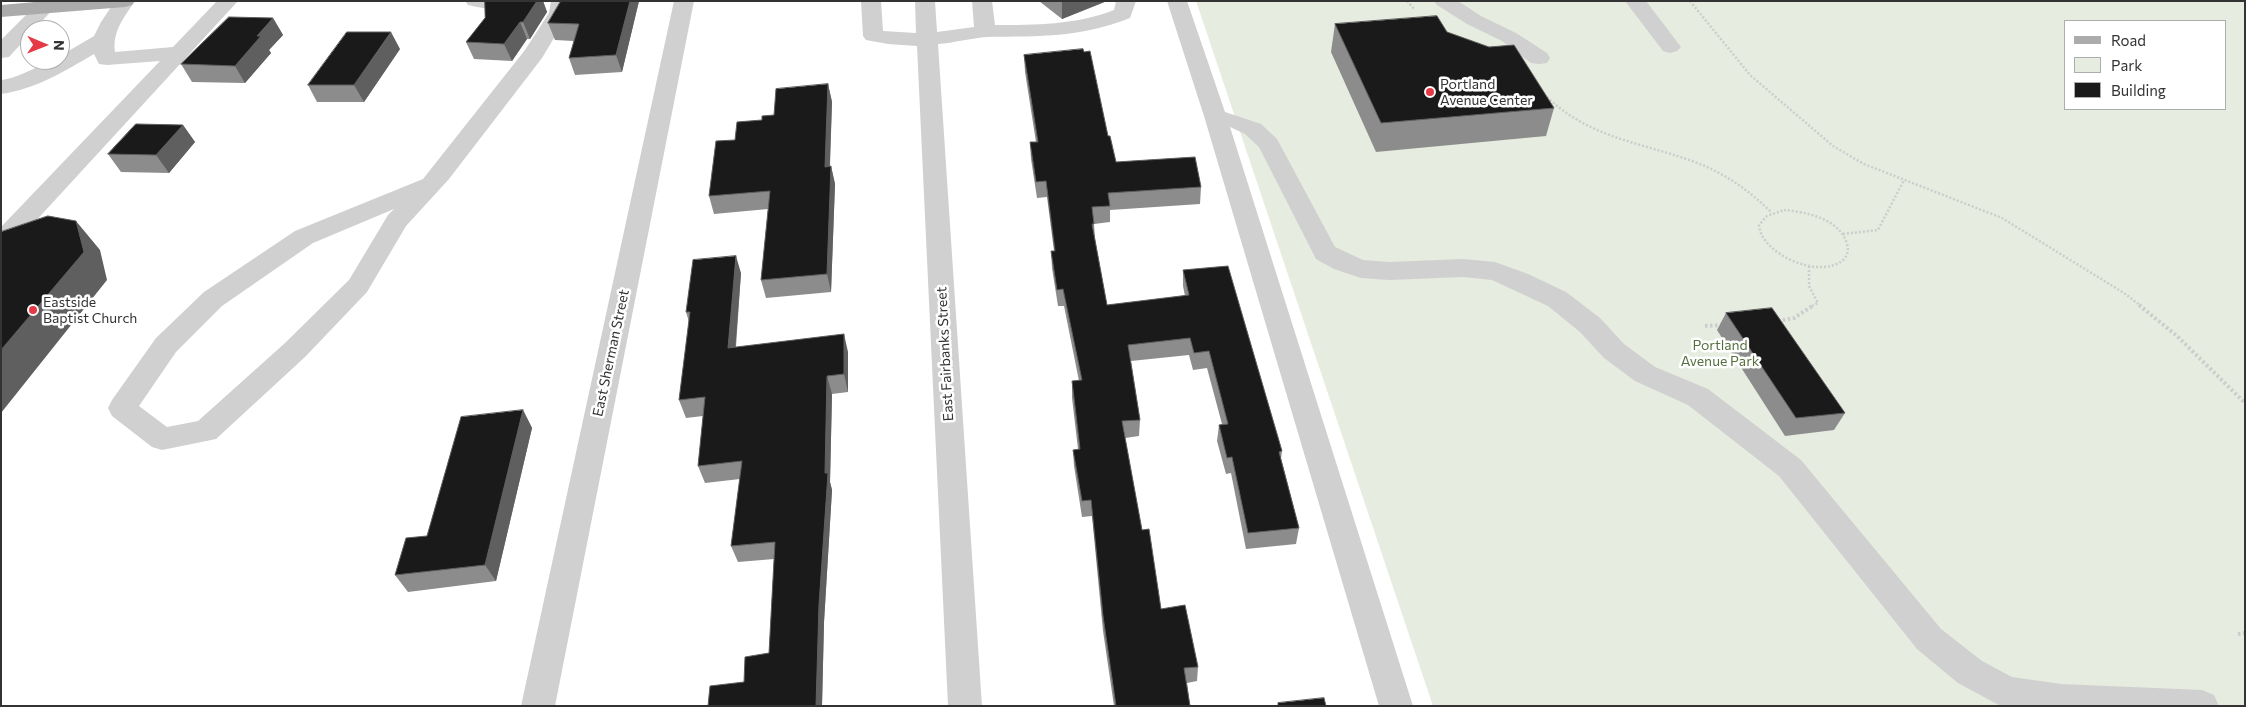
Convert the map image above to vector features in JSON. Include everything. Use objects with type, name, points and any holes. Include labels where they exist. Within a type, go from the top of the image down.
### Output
[{"type":"main road","points":[[1,11],[125,1]]},
{"type":"street","points":[[125,1],[107,26],[104,52],[107,59],[180,53]]},
{"type":"street","points":[[1,243],[10,236],[228,1]]},
{"type":"street","points":[[476,1],[491,3],[550,1]]},
{"type":"street","points":[[432,184],[304,237],[213,299],[166,345],[122,408],[162,439],[206,431],[295,350],[358,286],[397,221],[432,184],[499,101],[534,53],[559,12],[561,1]]},
{"type":"street","name":"East Sherman Street","points":[[538,706],[684,1]]},
{"type":"street","points":[[871,1],[873,36],[898,40],[927,40],[985,31],[1048,31],[1099,24],[1123,14],[1126,1]]},
{"type":"street","name":"East Fairbanks Street","points":[[925,1],[965,706]]},
{"type":"street","points":[[982,1],[985,31]]},
{"type":"street","points":[[1178,1],[1216,116],[1396,706]]},
{"type":"street","points":[[1444,1],[1474,20],[1509,37],[1539,58]]},
{"type":"street","points":[[1635,1],[1670,47]]},
{"type":"street","points":[[1,52],[44,8]]},
{"type":"street","points":[[1,87],[9,87],[44,73],[105,39]]},
{"type":"street","points":[[1216,116],[1244,124],[1253,129],[1269,144],[1324,253],[1343,263],[1361,269],[1389,271],[1463,268],[1495,271],[1519,280],[1557,299],[1590,325],[1614,351],[1645,374],[1698,397],[1790,468],[1929,638],[1970,672],[2007,692],[2052,698],[2202,706]]},
{"type":"path","points":[[1690,1],[1750,75],[1833,146],[1864,164],[2002,218],[2124,293],[2178,336],[2245,403]]},
{"type":"path","points":[[1544,93],[1554,105],[1570,118],[1591,130],[1694,162],[1741,186],[1761,201],[1772,213]]},
{"type":"path","points":[[1842,234],[1878,230],[1904,180]]},
{"type":"path","points":[[1784,210],[1814,215],[1828,222],[1842,234],[1847,240],[1849,249],[1846,258],[1838,264],[1825,267],[1809,266],[1778,255],[1767,246],[1761,236],[1759,227],[1763,219],[1772,213],[1784,210]]},
{"type":"path","points":[[1770,321],[1794,318],[1818,303],[1812,295],[1807,282],[1809,266]]},
{"type":"path","points":[[1705,326],[1733,324]]},
{"type":"path","points":[[2238,634],[2245,633]]},
{"type":"green space","name":"Portland Avenue Park","points":[[1196,1],[2245,1],[2245,706],[1433,706]]},
{"type":"building","points":[[485,1],[537,1],[523,22],[520,22],[504,44],[466,42],[485,18]]},
{"type":"building","points":[[561,1],[630,1],[616,55],[569,58],[579,24],[548,23]]},
{"type":"building","points":[[1437,16],[1447,32],[1489,47],[1514,45],[1554,108],[1381,123],[1335,24]]},
{"type":"building","points":[[229,17],[273,18],[257,36],[261,36],[235,66],[181,64]]},
{"type":"building","points":[[347,32],[391,32],[354,85],[308,85]]},
{"type":"building","points":[[1083,49],[1084,52],[1090,51],[1108,136],[1110,136],[1116,162],[1195,157],[1201,187],[1108,193],[1110,206],[1092,207],[1094,224],[1092,224],[1107,305],[1189,295],[1183,270],[1228,266],[1282,451],[1279,452],[1299,528],[1248,533],[1232,457],[1227,458],[1219,425],[1228,424],[1209,351],[1194,353],[1190,338],[1128,345],[1140,420],[1122,421],[1142,530],[1149,529],[1161,609],[1185,605],[1198,667],[1184,668],[1190,706],[1116,706],[1103,616],[1091,500],[1082,501],[1073,450],[1080,449],[1072,381],[1082,380],[1063,289],[1057,290],[1051,251],[1055,251],[1046,181],[1036,182],[1030,142],[1038,142],[1024,55]]},
{"type":"building","points":[[828,84],[825,167],[831,166],[827,274],[761,280],[770,191],[709,196],[716,141],[735,140],[737,122],[762,120],[762,116],[774,115],[776,89]]},
{"type":"building","points":[[136,124],[183,125],[156,155],[108,154]]},
{"type":"building","points":[[48,216],[76,221],[84,252],[1,350],[1,232]]},
{"type":"building","points":[[736,256],[728,348],[844,334],[844,374],[827,376],[825,473],[828,473],[819,605],[816,706],[708,706],[710,686],[744,682],[745,657],[769,653],[775,542],[731,546],[742,461],[698,466],[705,397],[679,400],[690,312],[686,312],[693,260]]},
{"type":"building","points":[[1772,308],[1845,413],[1796,418],[1726,313]]},
{"type":"building","points":[[523,410],[485,565],[395,575],[406,538],[427,536],[461,417]]},
{"type":"building","points":[[1324,698],[1326,706],[1278,706],[1278,703]]},
{"type":"place","name":"Portland Avenue Center","points":[[1430,92]]},
{"type":"place","name":"Eastside Baptist Church","points":[[33,310]]}]
